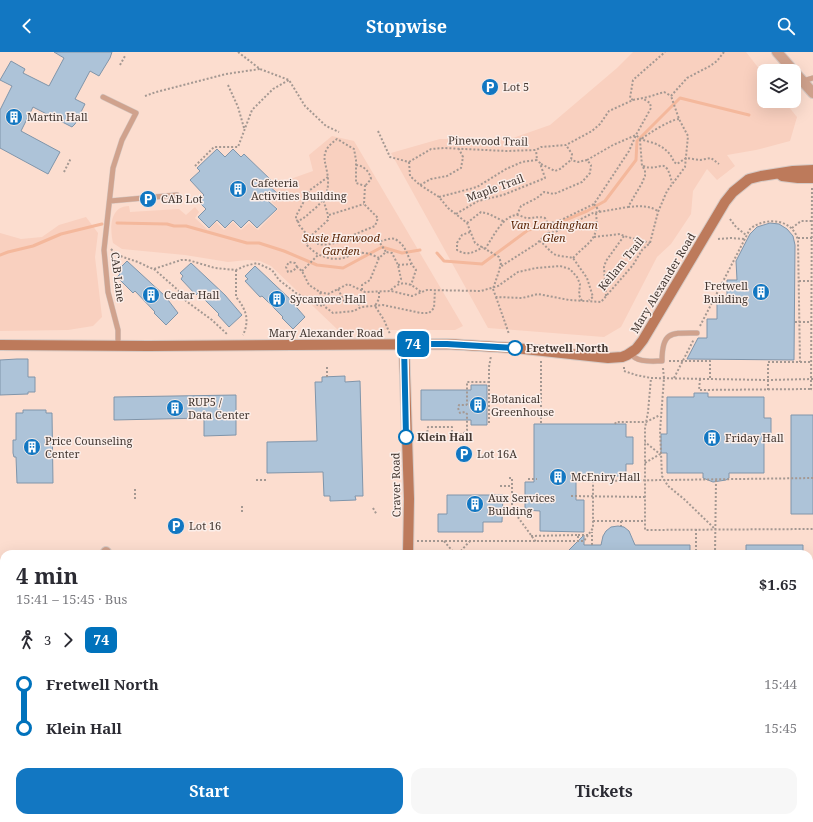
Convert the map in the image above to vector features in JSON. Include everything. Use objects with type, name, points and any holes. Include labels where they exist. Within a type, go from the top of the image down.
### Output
[{"type":"street","points":[[777,52],[808,80],[813,93]]},
{"type":"street","name":"Mary Alexander Road","points":[[0,345],[475,345],[535,350],[599,358],[622,357],[636,349],[643,340],[728,197],[738,187],[749,179],[761,176],[793,171],[813,170]]},
{"type":"street","name":"Mary Alexander Road","points":[[772,175],[813,180]]},
{"type":"street","name":"Craver Road","points":[[404,344],[409,499],[408,550]]},
{"type":"lane","name":"CAB Lane","points":[[103,97],[136,113],[119,148],[113,168],[105,242],[104,255],[107,284],[117,326],[118,346]]},
{"type":"lane","points":[[110,201],[177,195]]},
{"type":"lane","points":[[630,353],[635,359],[662,361],[662,346],[668,336],[675,334],[697,333]]},
{"type":"path","points":[[238,52],[260,69],[289,80],[305,106],[326,126],[339,132]]},
{"type":"path","points":[[633,100],[630,98],[633,80],[665,52]]},
{"type":"path","points":[[671,96],[686,78],[710,66],[724,52]]},
{"type":"path","points":[[120,65],[125,56]]},
{"type":"path","points":[[145,96],[226,74],[260,69]]},
{"type":"path","points":[[195,166],[214,147],[238,147],[252,110],[273,89],[289,80]]},
{"type":"path","points":[[228,85],[238,107],[245,129]]},
{"type":"path","name":"Pinewood Trail","points":[[410,162],[431,149],[459,148],[506,151],[536,150],[542,146],[566,145],[592,131],[600,124],[609,111],[633,100],[664,92],[671,96]]},
{"type":"path","name":"Kellam Trail","points":[[496,297],[522,298],[538,294],[569,300],[601,302],[633,265],[642,250],[650,243],[658,212],[667,191],[685,167],[688,136],[679,119],[671,96]]},
{"type":"path","points":[[548,224],[561,220],[594,204],[629,151],[651,108],[650,103],[642,98]]},
{"type":"path","points":[[640,140],[674,119],[679,119]]},
{"type":"path","points":[[378,131],[390,157],[410,162],[410,176],[420,186],[439,197],[448,208],[467,223],[475,243],[499,257],[501,263],[492,289],[509,334]]},
{"type":"path","points":[[628,207],[645,176],[645,170],[642,166],[640,140],[636,135]]},
{"type":"path","points":[[571,160],[578,162],[587,160],[613,145],[636,135]]},
{"type":"path","points":[[298,221],[308,216],[323,200],[328,184],[324,161],[325,153],[330,143],[336,139],[354,148],[356,183],[364,186]]},
{"type":"path","points":[[640,140],[651,142],[668,151],[674,162],[677,164],[686,158],[700,160],[711,158],[719,164]]},
{"type":"path","points":[[536,150],[537,160],[554,171],[560,169],[571,160],[572,154],[566,145]]},
{"type":"path","points":[[420,186],[431,179],[447,176],[461,168],[463,157],[459,148]]},
{"type":"path","points":[[64,172],[71,158]]},
{"type":"path","points":[[439,197],[477,187],[506,169],[522,162],[537,160]]},
{"type":"path","points":[[470,232],[462,235],[457,243],[457,250],[464,254],[474,253],[485,249],[500,226],[508,219],[517,215],[521,206],[537,198],[544,192],[554,194],[582,182],[590,172],[591,165],[587,160]]},
{"type":"path","name":"Maple Trail","points":[[456,214],[478,201],[503,196],[545,178],[540,163]]},
{"type":"path","points":[[350,241],[353,235],[375,226],[378,218],[364,204],[364,186],[371,179],[371,176],[361,166],[356,165]]},
{"type":"path","points":[[642,166],[647,168],[661,165],[667,167],[670,172],[672,183]]},
{"type":"path","points":[[328,177],[313,187],[306,194],[296,216],[296,220],[298,221],[299,225],[318,244],[326,245],[350,241],[380,240],[389,238],[397,240],[406,249],[410,264],[416,270],[411,285]]},
{"type":"path","points":[[700,379],[699,390],[812,390],[813,180]]},
{"type":"path","points":[[323,200],[328,215],[328,220],[310,236],[306,244],[312,251],[318,255],[330,258],[344,258],[353,253],[366,253],[379,258]]},
{"type":"path","points":[[328,215],[364,204]]},
{"type":"path","points":[[594,204],[601,213]]},
{"type":"path","points":[[500,267],[548,234],[596,213],[628,207],[644,206],[651,207],[658,212]]},
{"type":"path","points":[[467,223],[481,212],[489,214],[505,222]]},
{"type":"path","points":[[573,258],[594,237],[596,232],[596,213]]},
{"type":"path","points":[[517,215],[529,219],[538,216],[545,218],[548,224],[548,234]]},
{"type":"path","points":[[730,219],[746,236]]},
{"type":"path","points":[[792,228],[801,222],[812,221]]},
{"type":"path","points":[[674,379],[744,239],[750,229],[755,225],[765,222],[786,223],[792,228],[798,238],[800,362]]},
{"type":"path","points":[[594,237],[620,234],[650,243]]},
{"type":"path","points":[[606,296],[604,267],[606,261],[624,236]]},
{"type":"path","points":[[798,238],[812,238]]},
{"type":"path","points":[[718,239],[744,239]]},
{"type":"path","points":[[380,240],[386,252]]},
{"type":"path","points":[[539,241],[545,244],[548,250],[554,254],[573,258],[589,282],[592,297],[588,301]]},
{"type":"path","points":[[105,242],[115,253],[123,258],[154,269],[179,291],[186,301],[212,320],[228,336]]},
{"type":"path","points":[[362,290],[362,285],[370,280],[379,258],[386,252]]},
{"type":"path","points":[[386,252],[392,253],[398,265],[401,279],[391,291]]},
{"type":"path","points":[[302,271],[318,255]]},
{"type":"path","points":[[154,269],[181,260],[188,260],[216,268],[236,270],[257,263],[272,270],[279,280],[296,293],[318,305],[324,306],[333,312],[354,311],[361,307],[383,305],[421,313],[429,312],[434,308],[435,290]]},
{"type":"path","points":[[297,267],[293,271],[288,272],[286,267],[289,262],[295,263],[302,271],[309,285],[320,292],[328,294],[348,284],[365,292],[391,291],[412,296],[427,290],[481,291],[492,289],[522,270],[560,266],[570,269],[577,277],[580,284],[579,295],[582,301]]},
{"type":"path","points":[[398,265],[410,264]]},
{"type":"path","points":[[236,270],[236,297],[243,304],[247,314],[247,323],[243,336]]},
{"type":"path","points":[[799,281],[812,281]]},
{"type":"path","points":[[398,284],[402,282],[411,285],[421,292]]},
{"type":"path","points":[[338,289],[344,301],[355,302],[361,307]]},
{"type":"path","points":[[320,292],[324,306]]},
{"type":"path","points":[[375,306],[379,299],[379,292]]},
{"type":"path","points":[[375,306],[384,320],[390,334]]},
{"type":"path","points":[[794,322],[812,322]]},
{"type":"path","points":[[489,423],[489,362],[492,354]]},
{"type":"path","points":[[541,361],[541,424]]},
{"type":"path","points":[[710,379],[710,361],[662,361],[664,378],[660,415],[660,454],[662,476],[668,486],[684,499],[715,529]]},
{"type":"path","points":[[768,390],[768,362],[812,362]]},
{"type":"path","points":[[327,366],[327,377]]},
{"type":"path","points":[[624,366],[624,371],[651,378],[768,380],[812,379]]},
{"type":"path","points":[[651,378],[645,442],[645,530],[813,529]]},
{"type":"path","points":[[417,434],[427,434],[428,427],[452,427],[452,434],[463,434],[467,430],[467,414],[465,412],[460,413],[458,408],[459,405],[467,404],[468,382],[489,382]]},
{"type":"path","points":[[616,424],[616,422],[646,422],[660,415]]},
{"type":"path","points":[[645,442],[660,454]]},
{"type":"path","points":[[645,463],[660,454]]},
{"type":"path","points":[[509,478],[512,478],[512,509],[536,542]]},
{"type":"path","points":[[416,542],[584,541],[592,531],[593,481],[813,478]]},
{"type":"path","points":[[528,479],[537,479]]},
{"type":"path","points":[[256,480],[267,480]]},
{"type":"path","points":[[715,550],[716,480]]},
{"type":"path","points":[[500,486],[512,486]]},
{"type":"path","points":[[135,489],[135,499]]},
{"type":"path","points":[[571,496],[645,497]]},
{"type":"path","points":[[242,506],[242,514]]},
{"type":"path","points":[[373,508],[377,515]]},
{"type":"path","points":[[592,521],[645,521]]},
{"type":"path","points":[[621,521],[621,526]]},
{"type":"path","points":[[696,529],[696,550]]},
{"type":"path","points":[[578,535],[578,541]]},
{"type":"path","points":[[531,536],[590,535]]},
{"type":"path","points":[[590,535],[592,545]]},
{"type":"path","points":[[444,541],[453,550]]},
{"type":"path","points":[[461,550],[470,541]]},
{"type":"shaded area","points":[[0,52],[813,52],[813,550],[0,550]]},
{"type":"green space","name":"Van Landingham Glen","points":[[633,52],[746,52],[757,66],[757,108],[790,108],[797,117],[790,141],[756,150],[727,155],[735,166],[717,180],[707,169],[693,191],[691,214],[671,244],[657,257],[621,327],[604,337],[488,328],[391,153],[440,139],[507,140],[550,125],[617,68]]},
{"type":"green space","name":"Susie Harwood Garden","points":[[332,136],[354,141],[463,326],[455,330],[338,330],[271,266],[260,261],[247,260],[228,262],[185,255],[122,249],[113,243],[111,226],[114,214],[122,207],[129,206],[130,212],[179,209],[186,215],[195,207],[199,212],[195,218],[208,230],[216,222],[224,230],[233,222],[241,230],[249,223],[258,230],[278,209],[271,201],[278,193],[270,186],[275,180],[281,179],[282,182],[313,171],[309,155]]},
{"type":"green space","points":[[86,217],[98,233],[95,257],[102,317],[93,326],[68,330],[0,331],[0,233],[21,239],[42,237],[59,225]]},
{"type":"building","name":"Martin Hall","points":[[54,52],[112,52],[99,76],[90,71],[75,99],[85,104],[72,127],[33,107],[21,131],[60,152],[48,174],[0,148],[0,110],[12,86],[0,80],[11,61],[25,69],[23,73],[49,86],[64,58]]},
{"type":"building","name":"Cafeteria Activities Building","points":[[217,149],[225,157],[233,149],[241,157],[244,154],[272,181],[268,185],[277,193],[268,201],[277,209],[257,228],[249,220],[241,228],[233,220],[225,228],[217,220],[209,228],[198,217],[206,209],[198,201],[204,195],[190,180],[200,171],[197,168]]},
{"type":"building","name":"Fretwell Building","points":[[770,223],[779,224],[787,229],[793,236],[795,245],[794,360],[687,359],[698,338],[707,338],[707,319],[717,319],[717,300],[727,300],[727,280],[737,280],[736,261],[750,234],[757,227]]},
{"type":"building","name":"Cedar Hall","points":[[127,261],[165,296],[178,313],[166,325],[135,291],[133,293],[117,277],[120,274],[117,271]]},
{"type":"building","points":[[191,263],[225,295],[242,315],[229,327],[218,315],[219,314],[198,293],[196,295],[181,279],[183,276],[180,273]]},
{"type":"building","name":"Sycamore Hall","points":[[255,266],[292,301],[305,317],[293,329],[262,296],[260,297],[245,281],[248,279],[245,276]]},
{"type":"building","points":[[28,359],[28,377],[35,377],[35,392],[28,392],[28,394],[0,395],[0,360]]},
{"type":"building","points":[[345,376],[345,382],[360,381],[363,496],[355,496],[356,500],[330,501],[330,496],[324,496],[323,472],[267,473],[267,442],[317,441],[315,382],[322,382],[322,377]]},
{"type":"building","points":[[471,385],[487,385],[487,425],[471,425],[471,420],[421,420],[421,390],[471,390]]},
{"type":"building","name":"Friday Hall","points":[[694,393],[708,393],[708,397],[764,397],[764,418],[771,418],[771,433],[764,433],[764,473],[729,473],[729,478],[726,480],[713,482],[703,478],[703,473],[667,473],[667,453],[661,453],[661,434],[667,434],[667,397],[694,397]]},
{"type":"building","name":"RUP5 / Data Center","points":[[236,395],[236,435],[204,436],[204,418],[114,420],[114,397]]},
{"type":"building","name":"Price Counseling Center","points":[[23,410],[46,410],[46,413],[52,413],[53,483],[17,483],[16,457],[14,457],[13,453],[13,440],[16,440],[16,413],[23,413]]},
{"type":"building","points":[[791,415],[813,415],[813,514],[791,514]]},
{"type":"building","name":"McEniry Hall","points":[[534,424],[626,424],[626,437],[633,437],[633,464],[626,464],[626,476],[576,476],[576,500],[584,500],[584,532],[540,531],[540,511],[525,510],[525,482],[534,482]]},
{"type":"building","name":"Aux Services Building","points":[[447,495],[503,495],[502,522],[483,522],[483,532],[438,532],[438,514],[447,514]]},
{"type":"building","points":[[611,527],[624,527],[629,531],[635,545],[690,545],[690,550],[569,550],[584,535],[584,545],[601,545],[603,536]]},
{"type":"building","points":[[746,545],[803,545],[803,550],[746,550]]},
{"type":"waterway","points":[[437,253],[444,261],[482,264],[528,230],[551,226],[587,211],[605,201],[636,160],[637,141],[680,98],[749,115]]},
{"type":"waterway","points":[[117,223],[186,226],[247,243],[259,243],[284,251],[317,265],[343,268],[382,247],[402,253],[420,250]]},
{"type":"waterway","points":[[0,255],[33,246],[61,234],[102,224]]},
{"type":"bus line","name":"74","points":[[406,437],[404,344],[475,345],[515,348]]},
{"type":"place","name":"Lot 5","points":[[490,87]]},
{"type":"place","name":"Martin Hall","points":[[14,117]]},
{"type":"place","name":"Cafeteria Activities Building","points":[[238,189]]},
{"type":"place","name":"CAB Lot","points":[[148,199]]},
{"type":"place","name":"Fretwell Building","points":[[761,292]]},
{"type":"place","name":"Cedar Hall","points":[[151,295]]},
{"type":"place","name":"Sycamore Hall","points":[[277,299]]},
{"type":"place","name":"Fretwell North","points":[[515,348]]},
{"type":"place","name":"Botanical Greenhouse","points":[[478,405]]},
{"type":"place","name":"RUP5 / Data Center","points":[[175,408]]},
{"type":"place","name":"Klein Hall","points":[[406,437]]},
{"type":"place","name":"Friday Hall","points":[[712,438]]},
{"type":"place","name":"Price Counseling Center","points":[[32,447]]},
{"type":"place","name":"Lot 16A","points":[[464,454]]},
{"type":"place","name":"McEniry Hall","points":[[558,477]]},
{"type":"place","name":"Aux Services Building","points":[[475,504]]},
{"type":"place","name":"Lot 16","points":[[176,526]]}]
